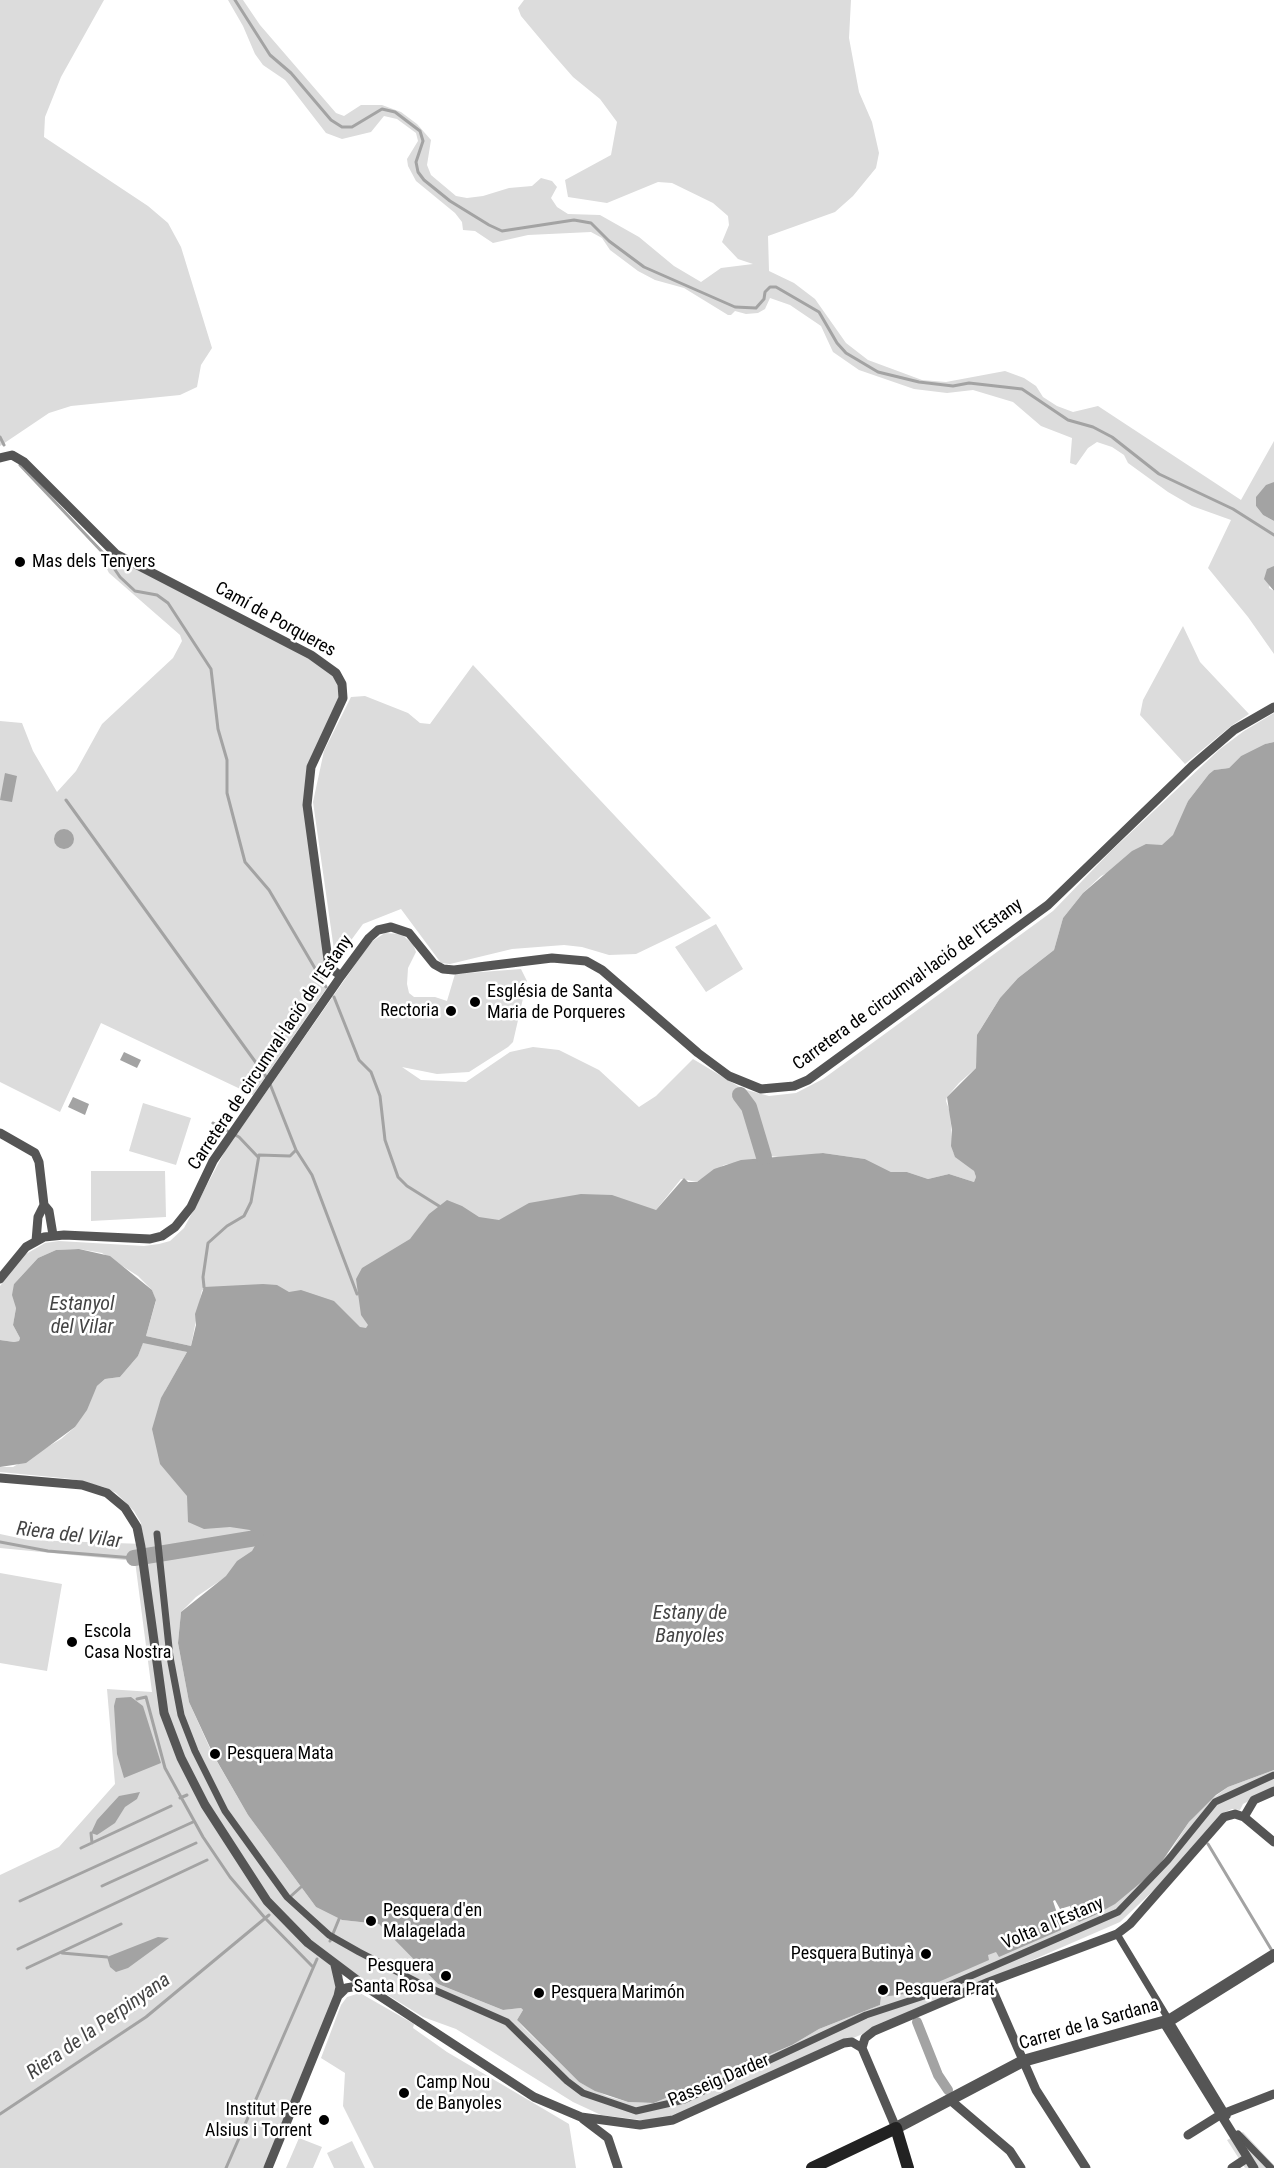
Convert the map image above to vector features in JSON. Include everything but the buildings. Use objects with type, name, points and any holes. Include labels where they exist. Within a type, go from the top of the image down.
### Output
[{"type":"main road","name":"Carrer de la Sardana","points":[[812,2168],[896,2128]]},
{"type":"main road","points":[[896,2128],[908,2168]]},
{"type":"street","name":"Camí de Porqueres","points":[[0,458],[12,455],[24,462],[116,554],[311,655],[336,673],[342,684],[343,698],[310,767],[307,805],[329,967],[341,976]]},
{"type":"street","name":"Carretera de circumval·lació de l'Estany","points":[[53,1235],[130,1240],[162,1236],[187,1214],[210,1166],[341,976],[369,938],[378,930],[391,927],[409,933],[434,964],[443,969],[454,970],[552,958],[586,961],[602,970],[698,1053],[729,1076],[761,1089],[794,1086],[808,1080],[1048,905],[1192,766],[1234,730],[1274,707]]},
{"type":"street","points":[[0,1133],[35,1153],[39,1162],[45,1205],[49,1211],[53,1235],[36,1240],[21,1251],[0,1279]]},
{"type":"street","points":[[36,1240],[38,1217],[45,1205]]},
{"type":"street","name":"Passeig Darder","points":[[0,1478],[82,1485],[107,1493],[120,1502],[133,1519],[140,1542],[145,1574],[159,1693],[181,1758],[205,1805],[267,1901],[308,1943],[364,1985],[534,2097],[581,2117],[640,2125],[673,2120],[844,2043],[852,2042],[862,2048]]},
{"type":"street","name":"Passeig Darder","points":[[157,1534],[176,1697],[195,1751],[225,1811],[287,1897],[329,1935],[423,1985],[507,2022],[567,2081],[583,2093],[636,2111],[684,2100],[837,2028]]},
{"type":"street","name":"Volta a l'Estany","points":[[837,2028],[927,1995],[1118,1912],[1168,1860],[1215,1802],[1274,1775]]},
{"type":"street","points":[[1244,1816],[1254,1800],[1274,1791]]},
{"type":"street","points":[[896,2128],[862,2048],[865,2038],[874,2031],[990,1982],[1117,1934],[1130,1924],[1224,1817],[1235,1814],[1244,1816],[1274,1842]]},
{"type":"street","points":[[1117,1934],[1254,2168]]},
{"type":"street","name":"Carrer de la Sardana","points":[[896,2128],[1023,2061],[1167,2021],[1274,1955]]},
{"type":"street","points":[[268,2168],[338,1995],[340,1987],[335,1965]]},
{"type":"street","points":[[990,1982],[1036,2090],[1086,2168]]},
{"type":"street","points":[[338,1995],[346,1988],[364,1985]]},
{"type":"street","points":[[1188,2135],[1222,2114],[1274,2094]]},
{"type":"street","points":[[949,2099],[1010,2151],[1021,2168]]},
{"type":"street","points":[[1222,2114],[1241,2139],[1271,2168]]},
{"type":"street","points":[[581,2117],[608,2138],[618,2168]]},
{"type":"street","points":[[1233,2168],[1247,2158]]},
{"type":"shaded area","points":[[0,0],[104,0],[61,77],[45,117],[44,137],[148,206],[168,223],[181,247],[212,348],[201,365],[197,387],[180,395],[71,406],[49,413],[0,446]]},
{"type":"shaded area","points":[[228,0],[243,0],[260,25],[336,113],[344,116],[361,105],[382,105],[401,112],[417,124],[431,140],[427,165],[431,175],[456,196],[467,198],[483,196],[509,188],[532,186],[541,178],[552,181],[557,187],[551,198],[557,207],[568,214],[600,215],[639,237],[674,266],[701,282],[721,268],[753,264],[738,259],[722,242],[729,225],[728,216],[713,203],[672,183],[658,182],[607,203],[568,197],[565,180],[611,155],[617,122],[600,99],[573,77],[552,53],[521,16],[518,8],[524,0],[851,0],[849,38],[859,92],[872,122],[879,153],[876,168],[853,196],[835,212],[768,236],[769,271],[794,283],[815,299],[846,343],[868,360],[922,380],[946,382],[1005,371],[1024,378],[1036,386],[1043,397],[1057,406],[1073,412],[1098,406],[1241,500],[1274,441],[1274,482],[1256,506],[1263,515],[1274,521],[1274,566],[1269,588],[1274,591],[1274,654],[1248,617],[1208,568],[1231,520],[1192,506],[1168,492],[1128,463],[1124,455],[1112,447],[1097,442],[1088,448],[1076,465],[1070,463],[1072,438],[1041,426],[1013,402],[973,390],[947,393],[914,389],[859,370],[833,352],[821,326],[790,305],[770,298],[765,309],[758,313],[746,314],[735,311],[728,315],[684,288],[655,280],[638,271],[610,250],[602,238],[591,232],[528,235],[493,243],[475,231],[463,230],[462,222],[455,213],[416,181],[408,166],[407,159],[418,141],[416,133],[397,119],[384,116],[371,132],[342,139],[326,133],[285,80],[263,65],[255,54]]},
{"type":"shaded area","points":[[111,556],[310,658],[334,675],[339,685],[340,697],[307,766],[326,989],[253,1095],[101,1023],[60,1112],[0,1082],[0,721],[22,723],[33,751],[57,792],[76,771],[102,724],[173,658],[182,641],[180,635],[109,573],[103,561]]},
{"type":"shaded area","points":[[1183,626],[1200,662],[1249,714],[1185,764],[1140,715],[1143,700]]},
{"type":"shaded area","points":[[473,665],[711,918],[636,954],[609,955],[582,947],[564,945],[512,949],[450,964],[441,963],[401,909],[363,924],[338,958],[335,957],[313,802],[324,751],[351,697],[365,696],[408,713],[420,723],[430,724]]},
{"type":"shaded area","points":[[1274,713],[1274,742],[1241,756],[1229,768],[1214,770],[1209,774],[1188,801],[1174,841],[1101,876],[1083,893],[1063,918],[1054,950],[1018,978],[1000,998],[980,1030],[976,1068],[959,1083],[946,1101],[950,1112],[953,1152],[974,1171],[976,1177],[974,1182],[949,1174],[928,1179],[907,1172],[891,1172],[865,1159],[823,1153],[788,1158],[769,1156],[724,1165],[697,1182],[681,1179],[656,1210],[372,1335],[202,1290],[191,1346],[146,1336],[156,1301],[152,1290],[138,1276],[102,1253],[79,1249],[56,1250],[38,1258],[14,1284],[16,1308],[13,1325],[20,1338],[19,1341],[14,1342],[0,1340],[0,1286],[26,1254],[45,1243],[59,1241],[144,1246],[159,1244],[170,1241],[184,1228],[225,1151],[371,942],[385,933],[401,934],[413,944],[416,952],[408,968],[407,984],[409,993],[414,997],[435,997],[447,1001],[455,974],[521,969],[527,981],[513,1042],[508,1047],[469,1072],[437,1074],[402,1067],[421,1080],[466,1082],[510,1052],[533,1047],[559,1050],[599,1070],[639,1107],[656,1096],[693,1059],[743,1089],[769,1096],[796,1093],[823,1079],[1053,911],[1110,852],[1220,749]]},
{"type":"shaded area","points":[[716,924],[743,969],[706,992],[675,947]]},
{"type":"shaded area","points":[[143,1103],[191,1118],[176,1165],[129,1151]]},
{"type":"shaded area","points":[[91,1171],[165,1171],[166,1217],[91,1221]]},
{"type":"shaded area","points":[[143,1342],[187,1352],[165,1391],[252,1523],[264,1551],[196,1597],[181,1612],[178,1643],[189,1702],[212,1753],[248,1815],[316,1907],[342,1920],[379,1924],[438,1984],[503,2010],[521,2008],[523,2010],[517,2020],[524,2028],[579,2082],[607,2096],[628,2102],[654,2103],[792,2045],[819,2029],[880,2005],[881,1997],[1061,1923],[1169,1853],[1189,1822],[1205,1804],[1228,1787],[1274,1770],[1274,1788],[1243,1804],[1240,1810],[1232,1809],[1223,1813],[1154,1890],[1120,1922],[674,2116],[649,2121],[601,2115],[573,2102],[456,2029],[423,2017],[346,1969],[265,2168],[0,2168],[0,1875],[59,1847],[115,1784],[107,1689],[152,1692],[135,1561],[0,1548],[0,1534],[28,1540],[144,1544],[141,1523],[134,1511],[116,1493],[104,1487],[72,1479],[0,1472],[0,1467],[13,1467],[61,1439],[75,1427],[97,1386],[105,1379],[120,1377],[138,1356]]},
{"type":"shaded area","points":[[0,1573],[62,1584],[47,1671],[0,1663]]},
{"type":"shaded area","name":"Camp Nou de Banyoles","points":[[360,1993],[414,2024],[413,2028],[447,2052],[569,2124],[576,2168],[374,2168],[343,2106],[345,2073],[321,2058],[341,2005],[347,1997]]},
{"type":"shaded area","points":[[1243,2132],[1274,2165],[1274,2168],[1245,2168],[1227,2140]]},
{"type":"shaded area","points":[[299,2138],[322,2147],[313,2168],[286,2168]]},
{"type":"shaded area","points":[[352,2141],[365,2168],[334,2168],[327,2153]]},
{"type":"water","points":[[1274,482],[1274,521],[1263,515],[1256,506],[1256,497],[1266,485]]},
{"type":"water","points":[[1274,566],[1274,591],[1264,579],[1267,569]]},
{"type":"water","name":"Estany de Banyoles","points":[[1274,742],[1274,1770],[1228,1787],[1216,1795],[1189,1822],[1156,1870],[1115,1904],[1095,1915],[1079,1922],[1075,1917],[1061,1923],[1061,1930],[999,1957],[996,1952],[988,1955],[989,1960],[927,1987],[905,1994],[881,1997],[880,2005],[819,2029],[792,2045],[654,2103],[628,2102],[595,2091],[579,2082],[517,2020],[523,2010],[521,2008],[503,2010],[438,1984],[379,1924],[342,1920],[316,1907],[248,1815],[214,1756],[189,1702],[178,1643],[181,1612],[226,1576],[237,1561],[252,1551],[256,1544],[254,1534],[250,1530],[230,1527],[204,1529],[188,1522],[187,1496],[160,1464],[152,1429],[161,1398],[187,1352],[143,1343],[138,1356],[120,1377],[105,1379],[97,1386],[87,1410],[75,1427],[26,1463],[0,1467],[0,1340],[14,1342],[19,1341],[20,1338],[13,1325],[16,1308],[12,1295],[14,1284],[38,1258],[56,1250],[79,1249],[110,1256],[152,1290],[156,1300],[146,1336],[191,1346],[196,1325],[195,1314],[204,1287],[263,1284],[277,1285],[289,1292],[301,1290],[334,1301],[360,1327],[366,1328],[368,1325],[361,1315],[356,1279],[362,1268],[410,1239],[429,1214],[447,1200],[479,1217],[499,1220],[529,1203],[581,1194],[612,1195],[656,1210],[684,1178],[688,1182],[697,1182],[714,1169],[741,1160],[823,1153],[865,1159],[891,1172],[907,1172],[928,1179],[949,1174],[974,1182],[976,1177],[974,1171],[955,1157],[951,1146],[952,1130],[947,1097],[976,1068],[977,1035],[1000,998],[1018,978],[1054,950],[1063,918],[1083,893],[1132,851],[1146,844],[1162,845],[1173,835],[1188,801],[1209,774],[1214,770],[1229,768],[1241,756]]},
{"type":"water","points":[[5,773],[17,776],[12,802],[0,800]]},
{"type":"water","points":[[64,829],[71,832],[74,839],[71,846],[64,849],[57,846],[54,839],[57,832]]},
{"type":"water","points":[[124,1052],[141,1060],[137,1068],[120,1060]]},
{"type":"water","points":[[73,1097],[89,1104],[85,1115],[68,1107]]},
{"type":"water","points":[[131,1697],[143,1706],[161,1763],[124,1778],[117,1754],[114,1706],[116,1698]]},
{"type":"water","points":[[140,1792],[137,1799],[125,1807],[115,1823],[97,1835],[91,1833],[97,1820],[119,1796]]},
{"type":"water","points":[[158,1937],[169,1938],[128,1968],[116,1972],[110,1967],[107,1957]]},
{"type":"pier","points":[[1055,1900],[1060,1909],[1070,1906],[1075,1917],[1070,1919],[1066,1912],[1058,1916],[1053,1901]]},
{"type":"waterway","points":[[235,0],[270,55],[291,73],[331,120],[342,127],[352,127],[382,109],[395,112],[420,131],[423,141],[416,162],[418,172],[424,180],[450,201],[489,225],[502,231],[574,220],[591,223],[609,241],[644,267],[735,307],[756,308],[764,299],[765,292],[770,287],[776,287],[819,312],[837,343],[846,353],[878,372],[919,382],[953,386],[969,383],[1022,389],[1068,420],[1093,427],[1112,437],[1159,474],[1233,509],[1274,535]]},
{"type":"waterway","points":[[0,437],[4,445]]},
{"type":"waterway","points":[[20,465],[105,555],[120,577],[135,591],[157,595],[168,603],[211,669],[218,729],[227,760],[227,793],[245,862],[269,890],[326,987]]},
{"type":"waterway","points":[[66,800],[267,1078]]},
{"type":"waterway","points":[[334,997],[359,1060],[371,1072],[380,1096],[385,1140],[398,1177],[407,1186],[439,1206]]},
{"type":"waterway","points":[[204,1287],[203,1277],[208,1243],[227,1226],[244,1216],[251,1202],[259,1155],[290,1156],[296,1150],[270,1084]]},
{"type":"waterway","points":[[740,1095],[749,1107],[764,1157]]},
{"type":"waterway","points":[[213,1123],[239,1137],[258,1157]]},
{"type":"waterway","points":[[296,1150],[312,1175],[357,1294]]},
{"type":"waterway","points":[[134,1558],[256,1538]]},
{"type":"waterway","name":"Riera del Vilar","points":[[0,1542],[48,1551],[134,1558]]},
{"type":"waterway","points":[[137,1699],[146,1697],[165,1768],[203,1837],[230,1877],[265,1918],[312,1966]]},
{"type":"waterway","points":[[180,1798],[187,1795]]},
{"type":"waterway","points":[[81,1848],[171,1806]]},
{"type":"waterway","points":[[20,1901],[193,1822]]},
{"type":"waterway","points":[[91,1833],[92,1843]]},
{"type":"waterway","points":[[102,1886],[196,1843]]},
{"type":"waterway","points":[[1208,1844],[1271,1949]]},
{"type":"waterway","points":[[18,1949],[207,1860]]},
{"type":"waterway","points":[[291,1896],[301,1887]]},
{"type":"waterway","name":"Riera de la Perpinyana","points":[[0,2114],[146,2017],[269,1915]]},
{"type":"waterway","points":[[330,1941],[339,1919]]},
{"type":"waterway","points":[[27,1968],[121,1924]]},
{"type":"waterway","points":[[62,1953],[107,1957]]},
{"type":"waterway","points":[[226,2168],[317,1959]]},
{"type":"waterway","points":[[917,2022],[938,2075],[948,2090]]},
{"type":"place","name":"Mas dels Tenyers","points":[[20,562]]},
{"type":"place","name":"Església de Santa Maria de Porqueres","points":[[475,1002]]},
{"type":"place","name":"Rectoria","points":[[451,1011]]},
{"type":"place","name":"Escola Casa Nostra","points":[[72,1642]]},
{"type":"place","name":"Pesquera Mata","points":[[215,1754]]},
{"type":"place","name":"Pesquera d'en Malagelada","points":[[371,1921]]},
{"type":"place","name":"Pesquera Butinyà","points":[[926,1954]]},
{"type":"place","name":"Pesquera Santa Rosa","points":[[446,1976]]},
{"type":"place","name":"Pesquera Prat","points":[[883,1990]]},
{"type":"place","name":"Pesquera Marimón","points":[[539,1993]]},
{"type":"place","name":"Camp Nou de Banyoles","points":[[404,2093]]},
{"type":"place","name":"Institut Pere Alsius i Torrent","points":[[324,2120]]},
{"type":"water label","name":"Estanyol del Vilar","points":[[82,1316]]}]
